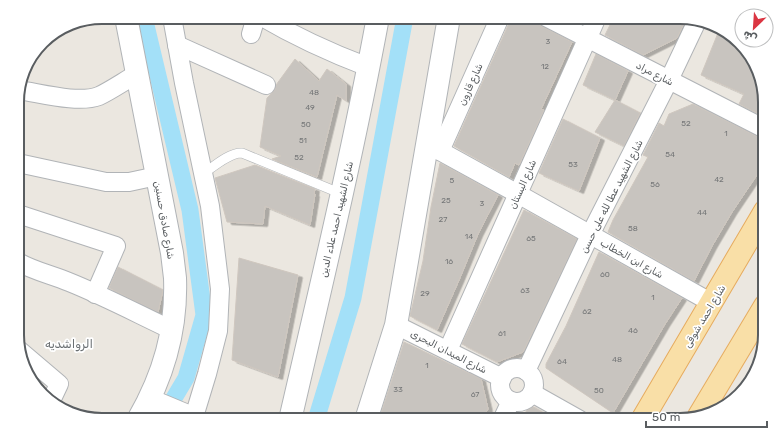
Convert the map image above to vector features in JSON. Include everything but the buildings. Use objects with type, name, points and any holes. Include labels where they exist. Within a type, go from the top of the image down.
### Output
[{"type":"main road","name":"شارع احمد شوقى","points":[[646,413],[758,223]]},
{"type":"main road","points":[[741,253],[758,238]]},
{"type":"main road","points":[[703,409],[758,318]]},
{"type":"street","name":"شارع صادق حسنين","points":[[127,24],[172,253],[175,277],[175,301],[172,330],[168,348],[153,402],[144,413]]},
{"type":"street","points":[[173,24],[210,206],[220,289],[218,331],[207,374],[193,413]]},
{"type":"street","points":[[251,34],[254,24]]},
{"type":"street","points":[[273,24],[311,44],[368,67]]},
{"type":"street","name":"شارع الشهيد احمد علاء الدين","points":[[292,413],[342,194],[377,24]]},
{"type":"street","points":[[368,413],[396,325],[433,148],[448,24]]},
{"type":"street","name":"شارع قارون","points":[[433,148],[496,24]]},
{"type":"street","name":"شارع مراد","points":[[560,24],[758,125]]},
{"type":"street","name":"شارع البستان","points":[[448,350],[594,24]]},
{"type":"street","name":"شارع الشهيد عطا لله على حسن","points":[[526,371],[590,235],[695,26]]},
{"type":"street","points":[[177,45],[266,85]]},
{"type":"street","points":[[25,91],[83,99],[98,96],[137,74]]},
{"type":"street","name":"شارع ابن الخطاب","points":[[433,148],[712,303]]},
{"type":"street","points":[[24,164],[106,182],[128,182],[157,176]]},
{"type":"street","points":[[24,216],[116,246],[95,294]]},
{"type":"street","points":[[24,265],[69,282],[172,330]]},
{"type":"street","name":"شارع الميدان البحرى","points":[[396,325],[502,378]]},
{"type":"street","points":[[28,358],[59,384],[53,396]]},
{"type":"street","points":[[521,369],[526,371],[532,378],[534,388],[532,393],[525,400],[516,402],[506,398],[501,389],[502,378],[510,370],[521,369]]},
{"type":"street","points":[[532,393],[568,413]]},
{"type":"street","points":[[505,413],[511,401]]},
{"type":"street","points":[[153,402],[179,413]]},
{"type":"lane","points":[[204,174],[231,154],[238,152],[342,194]]},
{"type":"waterway","points":[[146,24],[190,210],[204,315],[186,378],[165,413]]},
{"type":"waterway","points":[[318,413],[353,298],[404,24]]},
{"type":"district","name":"الرواشديه","points":[[69,344]]}]
